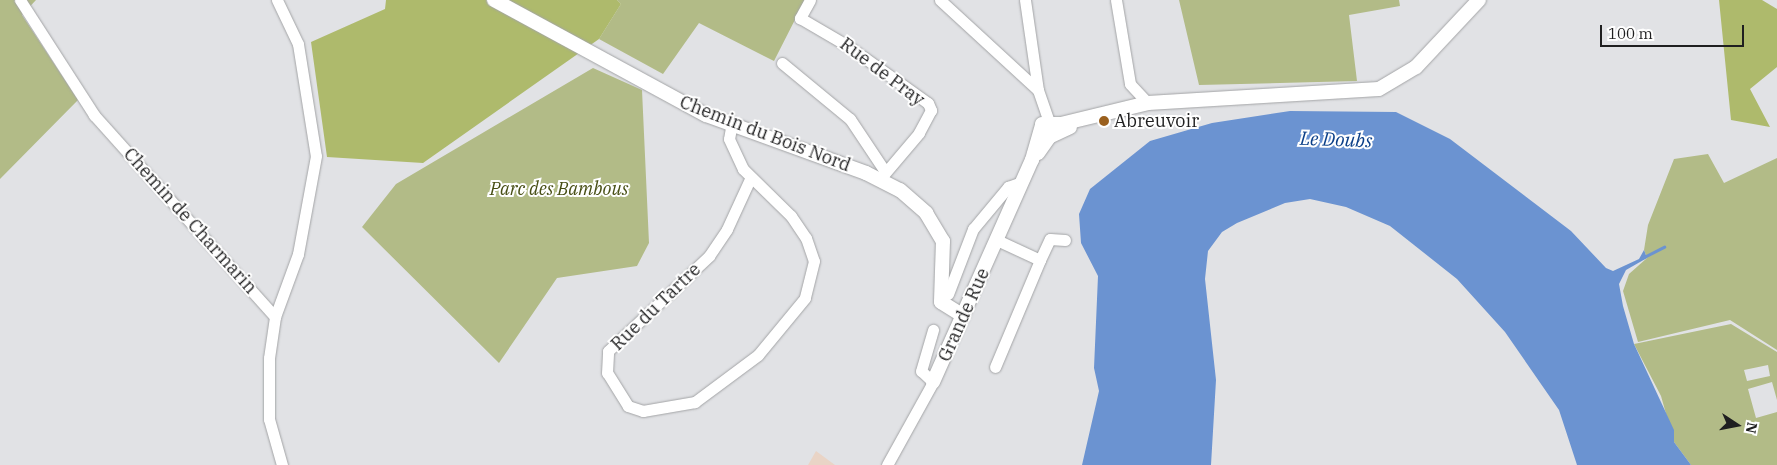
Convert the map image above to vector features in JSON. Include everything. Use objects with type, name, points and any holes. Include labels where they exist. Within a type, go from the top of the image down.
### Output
[{"type":"street","name":"Chemin de Charmarin","points":[[20,0],[94,115],[275,317]]},
{"type":"street","points":[[277,0],[298,44],[316,156],[298,254],[275,317],[268,401],[271,434],[282,465]]},
{"type":"street","name":"Chemin du Bois Nord","points":[[494,0],[673,98],[732,122],[882,174],[909,196],[932,222],[944,248],[941,302],[963,316]]},
{"type":"street","name":"Rue de Pray","points":[[810,0],[800,18],[820,27],[928,103],[930,110],[924,126],[882,174]]},
{"type":"street","points":[[940,0],[1039,96]]},
{"type":"street","points":[[1025,0],[1039,96],[1047,130],[1084,118],[1148,103],[1379,89],[1416,67],[1479,0]]},
{"type":"street","points":[[1116,0],[1130,84],[1148,103]]},
{"type":"street","points":[[782,62],[850,119],[882,174]]},
{"type":"street","name":"Rue du Tartre","points":[[732,122],[731,148],[750,179],[791,216],[806,238],[814,261],[803,302],[758,355],[695,402],[643,411],[628,406],[607,373],[608,351],[708,256],[727,229],[750,179]]},
{"type":"street","name":"Grande Rue","points":[[887,465],[933,382],[1047,130]]},
{"type":"street","points":[[948,294],[973,228],[1013,182],[1022,182]]},
{"type":"street","points":[[995,367],[1050,239],[1064,240]]},
{"type":"street","points":[[997,240],[1040,260]]},
{"type":"street","points":[[933,330],[921,371],[933,382]]},
{"type":"shaded area","points":[[816,451],[835,465],[808,465]]},
{"type":"green space","points":[[0,0],[36,0],[22,15],[78,100],[0,179]]},
{"type":"green space","points":[[386,0],[617,0],[621,4],[599,39],[423,163],[327,157],[311,42],[385,9]]},
{"type":"green space","points":[[617,0],[805,0],[774,61],[699,23],[663,74],[599,39],[621,4]]},
{"type":"green space","points":[[1179,0],[1399,0],[1400,6],[1349,15],[1357,81],[1199,85]]},
{"type":"green space","points":[[1719,0],[1762,0],[1777,9],[1777,67],[1750,89],[1770,127],[1731,120]]},
{"type":"green space","name":"Parc des Bambous","points":[[593,68],[642,90],[649,243],[637,266],[557,278],[499,363],[362,227],[396,184]]},
{"type":"green space","points":[[1708,154],[1724,183],[1777,158],[1777,350],[1730,320],[1638,342],[1623,291],[1629,274],[1647,258],[1644,250],[1648,225],[1674,159]]},
{"type":"green space","points":[[1731,324],[1777,352],[1777,400],[1772,382],[1748,389],[1756,418],[1777,412],[1777,465],[1691,465],[1674,442],[1661,396],[1634,344]],"holes":[[[1768,365],[1770,376],[1747,381],[1744,370]]]},
{"type":"water","name":"Le Doubs","points":[[1290,111],[1396,112],[1450,139],[1571,231],[1606,268],[1613,271],[1639,259],[1644,250],[1647,258],[1626,270],[1619,284],[1623,306],[1634,344],[1674,430],[1674,442],[1691,465],[1577,465],[1559,410],[1505,332],[1457,279],[1390,226],[1346,207],[1310,199],[1285,203],[1237,223],[1222,232],[1208,251],[1205,279],[1216,380],[1211,465],[1082,465],[1099,391],[1094,368],[1098,276],[1081,243],[1079,214],[1090,189],[1150,141],[1212,123]]},
{"type":"waterway","points":[[1642,258],[1664,247]]},
{"type":"place","name":"Abreuvoir","points":[[1104,121]]}]
